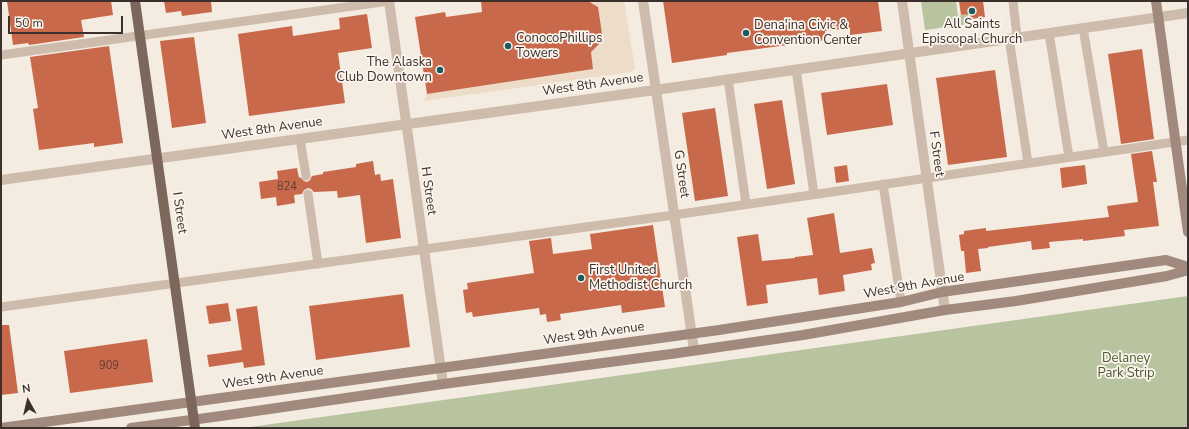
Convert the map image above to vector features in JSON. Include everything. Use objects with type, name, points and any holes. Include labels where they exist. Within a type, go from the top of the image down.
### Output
[{"type":"main road","name":"I Street","points":[[135,1],[195,424]]},
{"type":"street","name":"H Street","points":[[389,1],[443,384]]},
{"type":"street","name":"G Street","points":[[643,1],[694,350]]},
{"type":"street","name":"F Street","points":[[902,1],[945,310]]},
{"type":"street","points":[[1156,1],[1188,232]]},
{"type":"street","name":"West 8th Avenue","points":[[1,180],[655,90],[1188,13]]},
{"type":"street","name":"West 9th Avenue","points":[[1,428],[691,334],[901,302],[942,292],[1166,260],[1188,269]]},
{"type":"street","name":"West 9th Avenue","points":[[131,428],[195,424],[443,384],[803,335],[945,310],[1016,301],[1167,276],[1188,269]]},
{"type":"lane","points":[[1,55],[389,1]]},
{"type":"lane","points":[[1013,1],[1013,38],[1028,163]]},
{"type":"lane","points":[[1083,28],[1104,152]]},
{"type":"lane","points":[[1049,33],[1069,157]]},
{"type":"lane","points":[[796,69],[814,194]]},
{"type":"lane","points":[[728,79],[746,204]]},
{"type":"lane","points":[[300,139],[306,176]]},
{"type":"lane","points":[[1,307],[674,215],[1188,140]]},
{"type":"lane","points":[[883,184],[901,302]]},
{"type":"lane","points":[[308,194],[318,264]]},
{"type":"green space","points":[[921,1],[956,1],[958,16],[968,14],[969,24],[925,30]]},
{"type":"green space","name":"Delaney Park Strip","points":[[1188,296],[1188,428],[243,428]]},
{"type":"shaded area","points":[[588,1],[624,1],[635,68],[631,72],[424,101],[427,94],[593,69],[591,52],[603,40],[598,7]]},
{"type":"building","points":[[7,1],[111,1],[113,15],[81,20],[84,37],[29,45],[28,43],[13,45]]},
{"type":"building","points":[[164,1],[211,1],[212,12],[182,16],[181,11],[166,13]]},
{"type":"building","name":"ConocoPhillips Towers","points":[[481,1],[588,1],[598,7],[603,40],[591,52],[593,69],[427,94],[415,17],[445,12],[446,17],[482,12]]},
{"type":"building","name":"Dena'ina Civic & Convention Center","points":[[663,1],[878,1],[882,31],[850,35],[850,28],[825,31],[826,40],[727,53],[727,55],[672,63]]},
{"type":"building","name":"All Saints Episcopal Church","points":[[959,1],[983,1],[985,17],[971,19],[970,14],[961,15]]},
{"type":"building","points":[[367,14],[372,48],[338,53],[345,103],[249,116],[238,34],[292,26],[293,36],[340,29],[339,18]]},
{"type":"building","points":[[194,37],[206,123],[172,128],[160,41]]},
{"type":"building","points":[[109,46],[123,143],[94,147],[94,143],[39,150],[33,109],[38,108],[30,57]]},
{"type":"building","points":[[1142,49],[1154,139],[1121,144],[1108,54]]},
{"type":"building","points":[[995,70],[1007,157],[948,165],[936,78]]},
{"type":"building","points":[[887,84],[893,125],[827,135],[821,93]]},
{"type":"building","points":[[782,100],[795,184],[767,189],[754,104]]},
{"type":"building","points":[[715,108],[728,196],[695,201],[682,113]]},
{"type":"building","points":[[1152,151],[1157,182],[1153,182],[1159,226],[1124,230],[1125,236],[1083,241],[1083,239],[1049,242],[1050,248],[1032,250],[1031,241],[978,249],[981,271],[966,273],[964,251],[961,251],[959,235],[964,234],[964,231],[986,228],[986,231],[1109,217],[1107,206],[1138,202],[1131,154]]},
{"type":"building","points":[[373,161],[375,175],[380,174],[381,181],[393,179],[401,238],[366,243],[360,195],[338,198],[337,191],[314,192],[308,188],[304,190],[302,194],[294,195],[295,203],[277,206],[276,197],[261,199],[259,182],[278,179],[277,171],[297,168],[299,178],[300,177],[307,182],[312,176],[323,174],[323,172],[356,167],[356,164]]},
{"type":"building","points":[[847,165],[849,181],[836,183],[834,167]]},
{"type":"building","points":[[1085,165],[1087,184],[1062,188],[1060,168]]},
{"type":"building","points":[[834,213],[840,253],[872,248],[875,263],[871,264],[872,270],[843,275],[845,291],[819,295],[817,278],[766,285],[768,303],[747,306],[737,237],[758,234],[762,261],[813,255],[807,218]]},
{"type":"building","name":"First United Methodist Church","points":[[653,225],[665,307],[622,313],[621,305],[560,314],[561,320],[547,322],[546,314],[540,315],[539,308],[473,317],[472,312],[466,313],[463,290],[468,289],[467,283],[534,273],[529,241],[551,238],[553,254],[592,249],[590,234]]},
{"type":"building","points":[[403,294],[410,347],[316,360],[309,306]]},
{"type":"building","points":[[228,303],[231,321],[209,324],[206,306]]},
{"type":"building","points":[[257,306],[265,365],[244,368],[243,362],[209,367],[207,355],[242,350],[236,309]]},
{"type":"building","points":[[1,325],[9,325],[18,393],[1,395]]},
{"type":"building","points":[[147,339],[153,382],[70,393],[64,351]]},
{"type":"place","name":"All Saints Episcopal Church","points":[[972,11]]},
{"type":"place","name":"Dena'ina Civic & Convention Center","points":[[746,33]]},
{"type":"place","name":"ConocoPhillips Towers","points":[[508,46]]},
{"type":"place","name":"The Alaska Club Downtown","points":[[440,70]]},
{"type":"place","name":"First United Methodist Church","points":[[581,278]]}]
